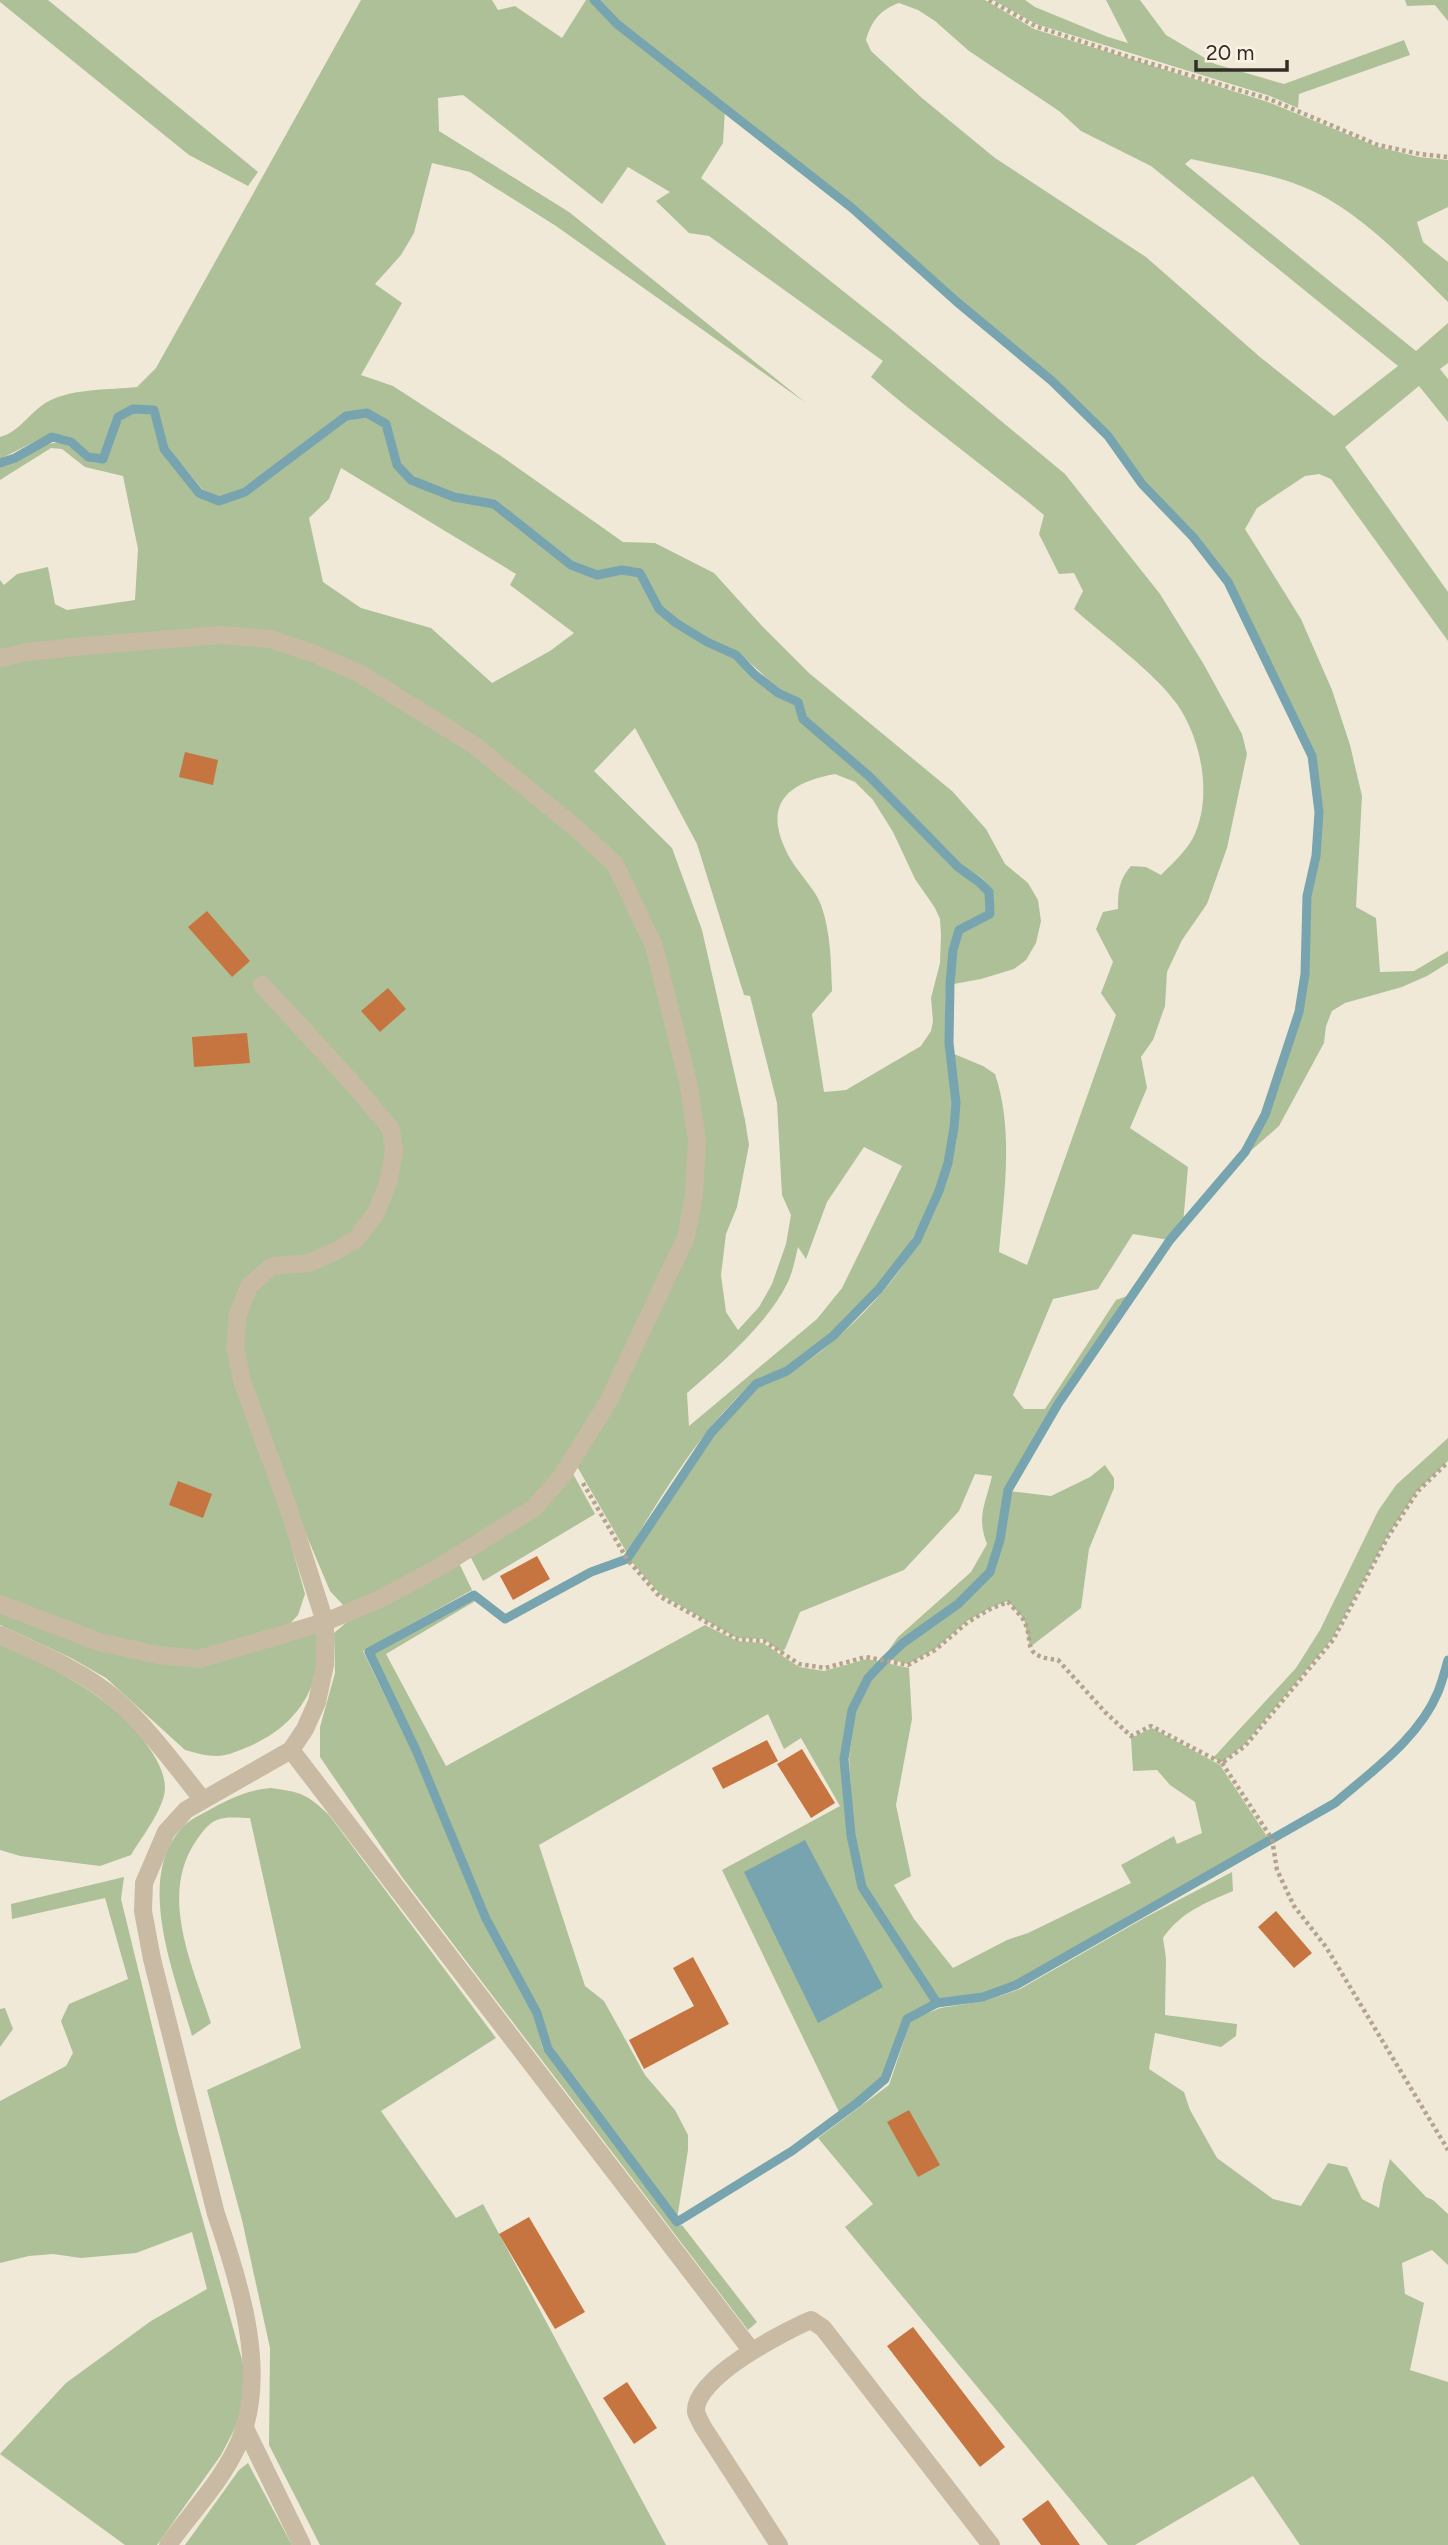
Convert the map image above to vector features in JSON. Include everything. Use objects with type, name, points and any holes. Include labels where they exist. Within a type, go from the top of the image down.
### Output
[{"type":"street","points":[[0,658],[83,646],[222,635],[270,639],[359,673],[474,745],[578,830],[615,864],[654,946],[688,1082],[697,1140],[694,1194],[686,1237],[608,1402],[571,1461],[534,1508],[436,1569],[378,1600],[325,1622],[199,1659],[158,1655],[99,1642],[0,1604]]},
{"type":"street","points":[[168,2545],[223,2472],[237,2447],[249,2412],[252,2374],[250,2339],[229,2251],[216,2214],[152,1959],[143,1912],[144,1883],[166,1832],[186,1810],[290,1750],[305,1729],[317,1702],[325,1665],[325,1622],[289,1510],[242,1381],[235,1346],[238,1314],[250,1286],[272,1266],[309,1263],[356,1239],[376,1213],[388,1183],[394,1151],[391,1129],[262,985]]},
{"type":"street","points":[[0,1635],[69,1668],[113,1697],[162,1749],[202,1799]]},
{"type":"street","points":[[290,1750],[751,2350]]},
{"type":"street","points":[[779,2545],[696,2412],[700,2396],[713,2381],[751,2350],[811,2320],[823,2328],[991,2545]]},
{"type":"street","points":[[244,2427],[302,2545]]},
{"type":"path","points":[[989,0],[1035,26],[1269,99],[1378,145],[1448,157]]},
{"type":"path","points":[[571,1461],[627,1559],[659,1595],[737,1639],[764,1641],[799,1664],[825,1668],[866,1657],[908,1665],[935,1650],[968,1622],[1008,1602],[1023,1620],[1029,1647],[1041,1659],[1058,1660],[1131,1736],[1151,1727],[1222,1763],[1272,1839],[1277,1870],[1294,1906],[1326,1947],[1448,2150]]},
{"type":"path","points":[[1222,1763],[1245,1746],[1333,1640],[1389,1535],[1410,1502],[1448,1462]]},
{"type":"green space","points":[[0,0],[48,0],[258,172],[248,186],[189,155]]},
{"type":"green space","points":[[361,0],[492,0],[498,10],[515,6],[562,38],[586,0],[592,0],[617,25],[725,109],[723,143],[701,178],[892,330],[1065,474],[1160,594],[1203,663],[1242,734],[1247,754],[1227,848],[1207,904],[1182,940],[1167,972],[1165,1006],[1153,1040],[1141,1057],[1147,1088],[1130,1128],[1188,1167],[1183,1224],[1169,1240],[1133,1234],[1098,1289],[1053,1299],[1013,1395],[1024,1409],[1045,1409],[1116,1300],[1130,1295],[1058,1403],[1053,1416],[1006,1489],[999,1541],[988,1571],[958,1603],[884,1657],[898,1637],[971,1572],[987,1544],[982,1517],[992,1476],[975,1474],[959,1511],[904,1570],[800,1612],[785,1649],[781,1652],[764,1639],[737,1638],[660,1594],[630,1560],[688,1470],[738,1408],[760,1386],[797,1368],[846,1330],[892,1281],[911,1253],[942,1194],[952,1161],[959,1109],[954,1054],[995,1074],[1001,1095],[1006,1140],[999,1252],[1027,1265],[1116,1015],[1101,993],[1113,962],[1096,929],[1103,912],[1118,909],[1120,886],[1131,866],[1146,867],[1161,875],[1193,838],[1199,822],[1203,788],[1202,770],[1193,734],[1186,718],[1167,691],[1074,609],[1083,591],[1074,573],[1059,574],[1039,534],[1044,515],[871,377],[883,361],[709,236],[689,233],[656,201],[670,192],[628,167],[602,204],[463,95],[438,98],[439,131],[569,212],[806,403],[556,226],[470,172],[432,163],[414,233],[401,255],[375,284],[402,303],[361,375],[393,386],[501,456],[623,542],[655,543],[714,573],[809,673],[952,791],[986,829],[1005,864],[1028,883],[1038,900],[1041,921],[1036,943],[1026,960],[1014,969],[954,984],[957,950],[962,933],[994,916],[992,890],[982,878],[960,864],[872,773],[807,717],[801,699],[780,690],[738,652],[709,639],[678,620],[662,606],[643,570],[622,566],[597,571],[573,561],[496,500],[455,493],[413,477],[401,463],[389,421],[367,409],[344,413],[243,488],[219,497],[202,489],[167,447],[156,407],[132,406],[115,414],[100,455],[90,453],[73,439],[52,433],[0,459],[0,437],[14,431],[49,401],[81,392],[137,387],[156,368]]},
{"type":"green space","points":[[596,0],[985,0],[1034,29],[1268,102],[1378,147],[1419,157],[1448,160],[1448,207],[1417,222],[1423,242],[1448,262],[1448,302],[1380,237],[1321,195],[1288,181],[1261,174],[1191,159],[1185,164],[1416,351],[1448,323],[1448,363],[1440,369],[1448,379],[1448,422],[1419,386],[1345,447],[1448,592],[1448,641],[1331,479],[1319,474],[1305,476],[1257,508],[1245,529],[1301,619],[1332,690],[1350,745],[1362,796],[1356,907],[1376,918],[1380,972],[1414,971],[1448,951],[1448,963],[1402,987],[1345,1003],[1332,1011],[1326,1026],[1324,1043],[1279,1126],[1247,1154],[1267,1115],[1301,1013],[1307,974],[1309,897],[1318,856],[1321,812],[1314,756],[1229,582],[1194,535],[1143,482],[1109,435],[1053,379],[853,207],[619,22]],"holes":[[[899,3],[918,10],[969,51],[1059,111],[1081,131],[1151,166],[1398,366],[1334,416],[1260,357],[1146,257],[995,158],[922,98],[871,51],[866,40],[874,21],[882,13]]]},
{"type":"green space","points":[[993,0],[1025,0],[1035,7],[1128,43],[1106,0],[1140,0],[1166,35],[1215,64],[1284,84],[1404,40],[1410,55],[1299,94],[1298,108],[1270,96],[1036,24]]},
{"type":"green space","points":[[1405,0],[1448,0],[1448,21],[1435,5],[1407,6]]},
{"type":"green space","points":[[134,413],[151,414],[160,450],[197,495],[219,505],[247,495],[347,420],[366,417],[383,426],[394,467],[409,483],[453,500],[493,507],[569,568],[597,578],[622,573],[638,577],[656,611],[705,645],[734,658],[751,677],[776,696],[795,705],[801,721],[867,778],[955,870],[977,884],[985,893],[986,912],[956,928],[952,942],[947,970],[945,1014],[952,1098],[950,1138],[936,1189],[914,1236],[884,1280],[847,1320],[790,1365],[755,1380],[733,1401],[699,1442],[627,1553],[575,1463],[689,1239],[691,1082],[618,863],[476,742],[271,636],[0,655],[0,580],[4,585],[17,574],[48,567],[55,604],[67,610],[135,600],[138,549],[123,476],[85,467],[62,449],[51,448],[0,480],[0,467],[49,444],[66,445],[88,461],[105,463],[121,420]],"holes":[[[341,468],[516,574],[510,585],[574,633],[550,651],[492,683],[431,628],[361,608],[323,582],[309,518],[329,499]],[[635,728],[697,844],[744,995],[750,996],[777,1103],[782,1195],[791,1215],[786,1244],[772,1284],[759,1307],[738,1330],[726,1312],[721,1275],[726,1234],[737,1207],[749,1145],[702,930],[672,848],[594,771]],[[835,774],[855,782],[873,800],[893,832],[915,879],[935,908],[940,919],[941,935],[940,963],[931,998],[933,1021],[931,1031],[921,1046],[846,1090],[824,1092],[812,1014],[832,991],[827,926],[818,899],[791,860],[778,826],[778,813],[782,802],[801,784]],[[864,1147],[902,1166],[842,1288],[817,1319],[689,1426],[687,1393],[728,1356],[768,1314],[789,1279],[798,1247],[806,1259],[827,1202]]]},
{"type":"green space","points":[[222,639],[269,643],[357,676],[471,749],[576,833],[612,867],[651,947],[684,1083],[693,1140],[690,1193],[682,1237],[604,1399],[558,1473],[531,1505],[496,1528],[376,1596],[344,1606],[330,1591],[295,1508],[248,1380],[241,1346],[244,1316],[255,1289],[275,1272],[311,1269],[360,1243],[381,1216],[394,1185],[401,1151],[396,1126],[352,1073],[267,981],[257,990],[342,1081],[384,1132],[387,1151],[381,1181],[370,1209],[351,1234],[308,1255],[269,1259],[244,1281],[231,1312],[228,1347],[235,1383],[282,1512],[305,1594],[298,1615],[286,1628],[247,1643],[199,1655],[158,1651],[100,1638],[0,1600],[0,662],[83,650]]},
{"type":"green space","points":[[1448,1438],[1448,1461],[1417,1491],[1388,1535],[1332,1639],[1244,1745],[1222,1762],[1213,1758],[1296,1668],[1320,1630],[1378,1511],[1396,1485]]},
{"type":"green space","points":[[1105,1465],[1114,1478],[1114,1488],[1089,1549],[1081,1608],[1030,1647],[1024,1619],[1008,1601],[967,1621],[935,1649],[908,1664],[889,1659],[960,1605],[991,1573],[1002,1541],[1009,1491],[1051,1496],[1090,1477]]},
{"type":"green space","points":[[571,1470],[595,1514],[483,1581],[468,1552]]},
{"type":"green space","points":[[458,1561],[472,1590],[363,1651],[412,1751],[483,1923],[534,2015],[543,2049],[677,2227],[682,2225],[757,2322],[748,2330],[402,1877],[320,1757],[320,1727],[335,1673],[334,1633],[347,1622]]},
{"type":"green space","points":[[475,1598],[477,1600],[386,1654],[446,1766],[705,1625],[737,1641],[763,1643],[799,1667],[824,1671],[867,1659],[882,1662],[867,1676],[851,1709],[842,1758],[849,1837],[861,1889],[935,2001],[905,2017],[882,2079],[839,2112],[722,1870],[840,1806],[801,1738],[784,1749],[768,1714],[539,1845],[585,1986],[604,2001],[645,2075],[675,2110],[688,2135],[677,2219],[550,2047],[540,2012],[487,1918],[418,1749],[372,1652]]},
{"type":"green space","points":[[0,1608],[156,1661],[319,1630],[317,1667],[303,1703],[277,1730],[234,1753],[205,1755],[185,1750],[106,1678],[71,1658],[0,1625]]},
{"type":"green space","points":[[0,1643],[60,1673],[96,1696],[129,1724],[155,1758],[163,1776],[164,1797],[131,1855],[100,1866],[20,1856],[0,1850]]},
{"type":"green space","points":[[886,1663],[909,1668],[912,1719],[896,1805],[911,1876],[894,1885],[914,1919],[953,1968],[1131,1883],[1121,1865],[1174,1836],[1177,1844],[1202,1833],[1195,1802],[1170,1785],[1157,1770],[1133,1771],[1131,1738],[1152,1728],[1220,1765],[1268,1838],[1014,1983],[981,1994],[938,1999],[864,1886],[854,1834],[849,1758],[856,1710],[870,1678]]},
{"type":"green space","points":[[271,1788],[303,1795],[329,1815],[496,2038],[381,2111],[456,2218],[483,2204],[666,2545],[320,2545],[269,2445],[270,2348],[242,2220],[207,2090],[301,2048],[250,1818],[225,1818],[211,1823],[198,1838],[186,1860],[180,1883],[182,1930],[211,2023],[192,2036],[169,1959],[160,1903],[161,1876],[167,1851],[183,1826],[233,1798]]},
{"type":"green space","points":[[1232,1872],[1233,1891],[1186,1915],[1163,1938],[1166,1958],[1165,2015],[1237,2024],[1236,2036],[1221,2047],[1155,2033],[1149,2069],[1184,2092],[1190,2110],[1217,2158],[1273,2199],[1301,2206],[1328,2163],[1347,2167],[1362,2199],[1379,2208],[1390,2159],[1426,2197],[1448,2214],[1448,2265],[1432,2250],[1402,2263],[1405,2294],[1424,2303],[1410,2370],[1448,2382],[1448,2545],[1300,2545],[1253,2476],[1135,2545],[1108,2545],[845,2227],[873,2204],[818,2138],[889,2085],[911,2020],[940,2008],[985,2001],[1020,1989],[1146,1917]]},
{"type":"green space","points":[[124,1877],[121,1899],[177,2128],[244,2367],[242,2412],[232,2434],[221,2455],[157,2545],[125,2545],[0,2454],[66,2383],[151,2321],[207,2289],[192,2232],[136,2253],[81,2258],[53,2254],[0,2263],[0,2101],[66,2066],[73,2053],[61,2021],[69,2004],[128,1979],[105,1898],[12,1919],[11,1904]]},
{"type":"green space","points":[[5,2008],[13,2029],[0,2047],[0,2009]]},
{"type":"green space","points":[[248,2463],[292,2545],[185,2545],[239,2470]]},
{"type":"water","points":[[805,1840],[883,1987],[818,2023],[744,1872]]},
{"type":"building","points":[[185,752],[218,760],[213,785],[179,777]]},
{"type":"building","points":[[207,911],[250,961],[232,977],[188,927]]},
{"type":"building","points":[[388,988],[406,1009],[380,1032],[361,1011]]},
{"type":"building","points":[[247,1033],[250,1063],[194,1067],[192,1037]]},
{"type":"building","points":[[178,1481],[212,1494],[203,1518],[169,1505]]},
{"type":"building","points":[[537,1556],[550,1579],[513,1600],[500,1576]]},
{"type":"building","points":[[767,1740],[778,1761],[723,1789],[712,1768]]},
{"type":"building","points":[[802,1749],[835,1803],[811,1818],[777,1764]]},
{"type":"building","points":[[1276,1911],[1312,1953],[1294,1968],[1258,1927]]},
{"type":"building","points":[[693,1957],[729,2024],[644,2069],[629,2040],[694,2006],[673,1968]]},
{"type":"building","points":[[909,2110],[940,2165],[918,2177],[887,2122]]},
{"type":"building","points":[[529,2217],[585,2312],[555,2329],[499,2234]]},
{"type":"building","points":[[913,2327],[1005,2447],[980,2467],[887,2346]]},
{"type":"building","points":[[627,2382],[657,2428],[634,2444],[603,2398]]},
{"type":"building","points":[[1048,2500],[1080,2545],[1041,2545],[1022,2519]]},
{"type":"waterway","points":[[594,0],[617,24],[852,208],[957,302],[1052,381],[1108,436],[1142,484],[1193,537],[1228,582],[1312,756],[1319,812],[1316,856],[1307,896],[1305,974],[1299,1012],[1265,1115],[1245,1152],[1170,1240],[1058,1404],[1008,1490],[1000,1540],[990,1572],[958,1604],[903,1643],[868,1678],[852,1710],[844,1759],[851,1835],[862,1887],[937,2003],[983,1997],[1016,1985],[1335,1803],[1393,1753],[1419,1724],[1438,1692],[1448,1660]]},
{"type":"waterway","points":[[0,463],[15,458],[52,437],[71,442],[88,457],[103,459],[118,417],[133,409],[154,410],[164,449],[199,493],[219,501],[245,492],[346,416],[367,413],[386,424],[397,465],[411,480],[454,497],[494,504],[571,565],[597,575],[622,570],[640,573],[659,609],[707,642],[736,655],[778,693],[798,702],[803,719],[869,776],[958,867],[989,892],[990,914],[959,930],[953,950],[949,1043],[956,1103],[948,1163],[939,1191],[917,1240],[879,1289],[833,1336],[787,1371],[756,1384],[711,1433],[627,1559],[591,1572],[505,1619],[474,1595],[369,1652],[416,1750],[486,1919],[537,2013],[548,2049],[677,2222],[792,2151],[857,2103],[885,2079],[907,2019],[937,2003]]}]
